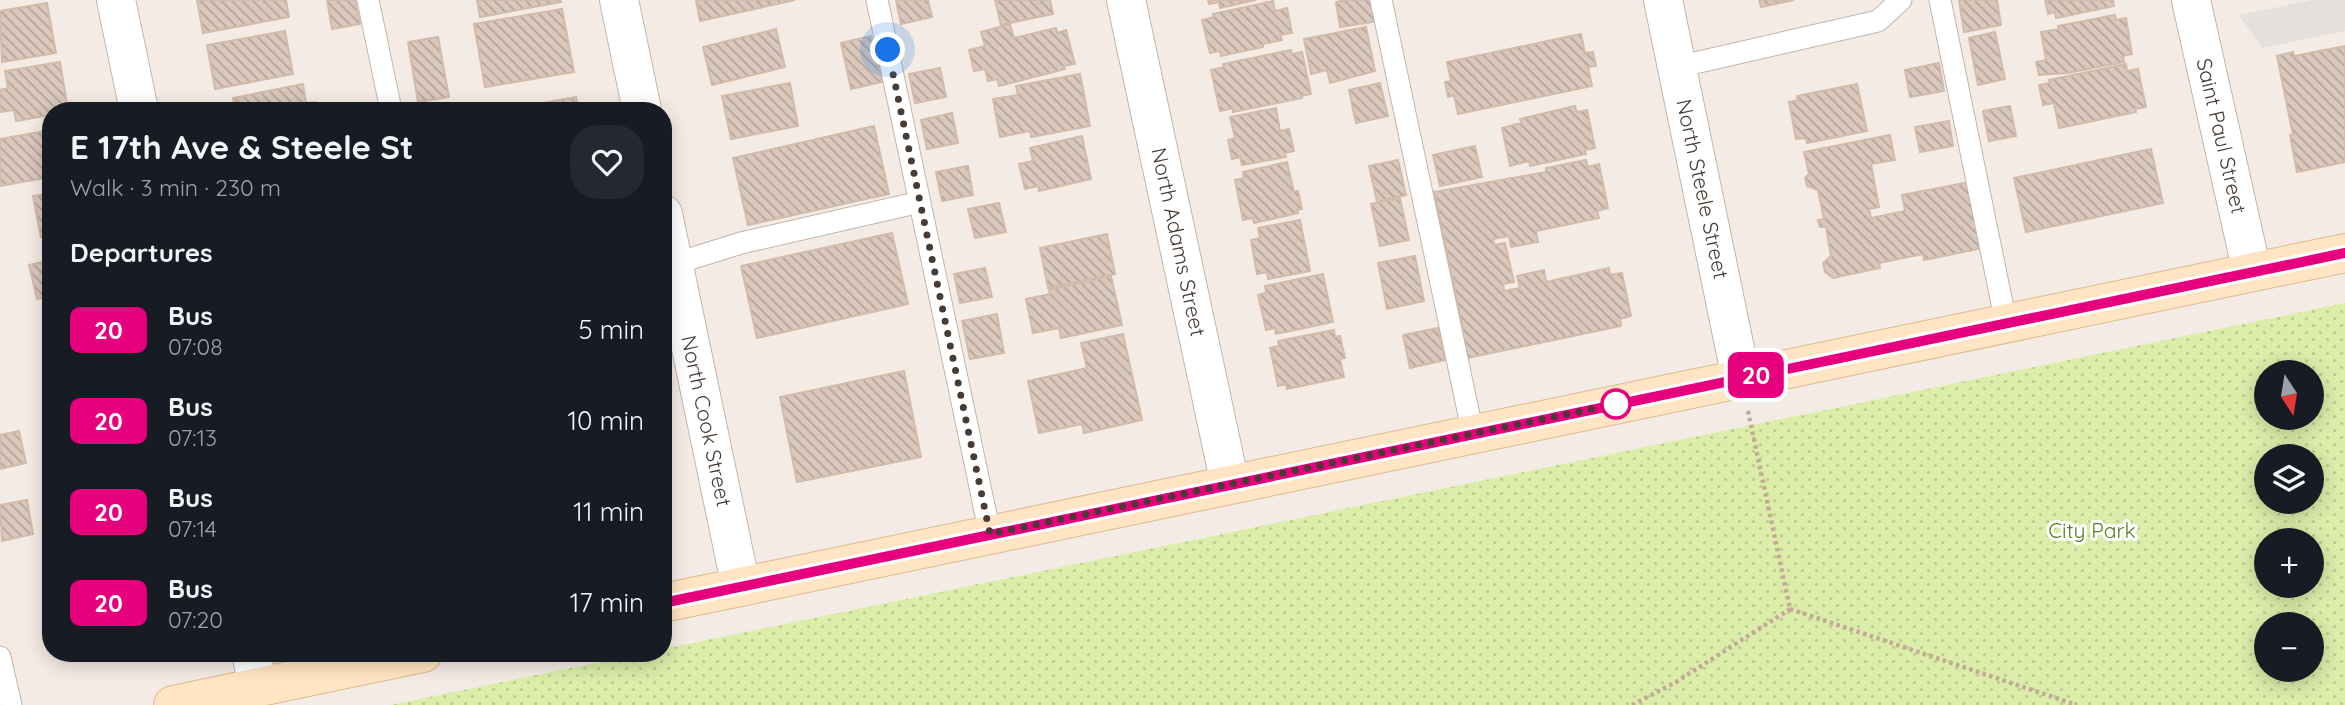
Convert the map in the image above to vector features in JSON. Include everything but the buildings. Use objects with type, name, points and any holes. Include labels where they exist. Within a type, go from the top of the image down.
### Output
[{"type":"main road","points":[[672,601],[2345,253]]},
{"type":"main road","points":[[173,705],[255,670],[334,662]]},
{"type":"street","points":[[116,0],[137,102]]},
{"type":"street","points":[[618,0],[640,102]]},
{"type":"street","name":"North Adams Street","points":[[1126,0],[1230,484]]},
{"type":"street","name":"North Steele Street","points":[[1663,0],[1741,378]]},
{"type":"street","name":"Saint Paul Street","points":[[2191,0],[2252,272]]},
{"type":"street","name":"North Cook Street","points":[[672,255],[741,587]]},
{"type":"lane","points":[[369,0],[389,102]]},
{"type":"lane","points":[[877,0],[990,534]]},
{"type":"lane","points":[[1381,0],[1473,434]]},
{"type":"lane","points":[[1677,67],[1878,21],[1901,0]]},
{"type":"lane","points":[[1940,0],[2006,323]]},
{"type":"lane","points":[[674,264],[741,243],[920,202]]},
{"type":"lane","points":[[0,657],[11,705]]},
{"type":"path","points":[[1741,378],[1790,609]]},
{"type":"path","points":[[1632,705],[1676,682],[1790,609]]},
{"type":"path","points":[[1790,609],[2077,705]]},
{"type":"green space","name":"City Park","points":[[2345,303],[2345,705],[390,705],[600,662],[672,662],[672,647]]},
{"type":"shaded area","points":[[2312,0],[2345,0],[2345,31],[2262,48],[2239,15]]},
{"type":"bus line","name":"20","points":[[672,601],[2345,253]]},
{"type":"route","points":[[888,50],[990,534],[1616,404]]}]
